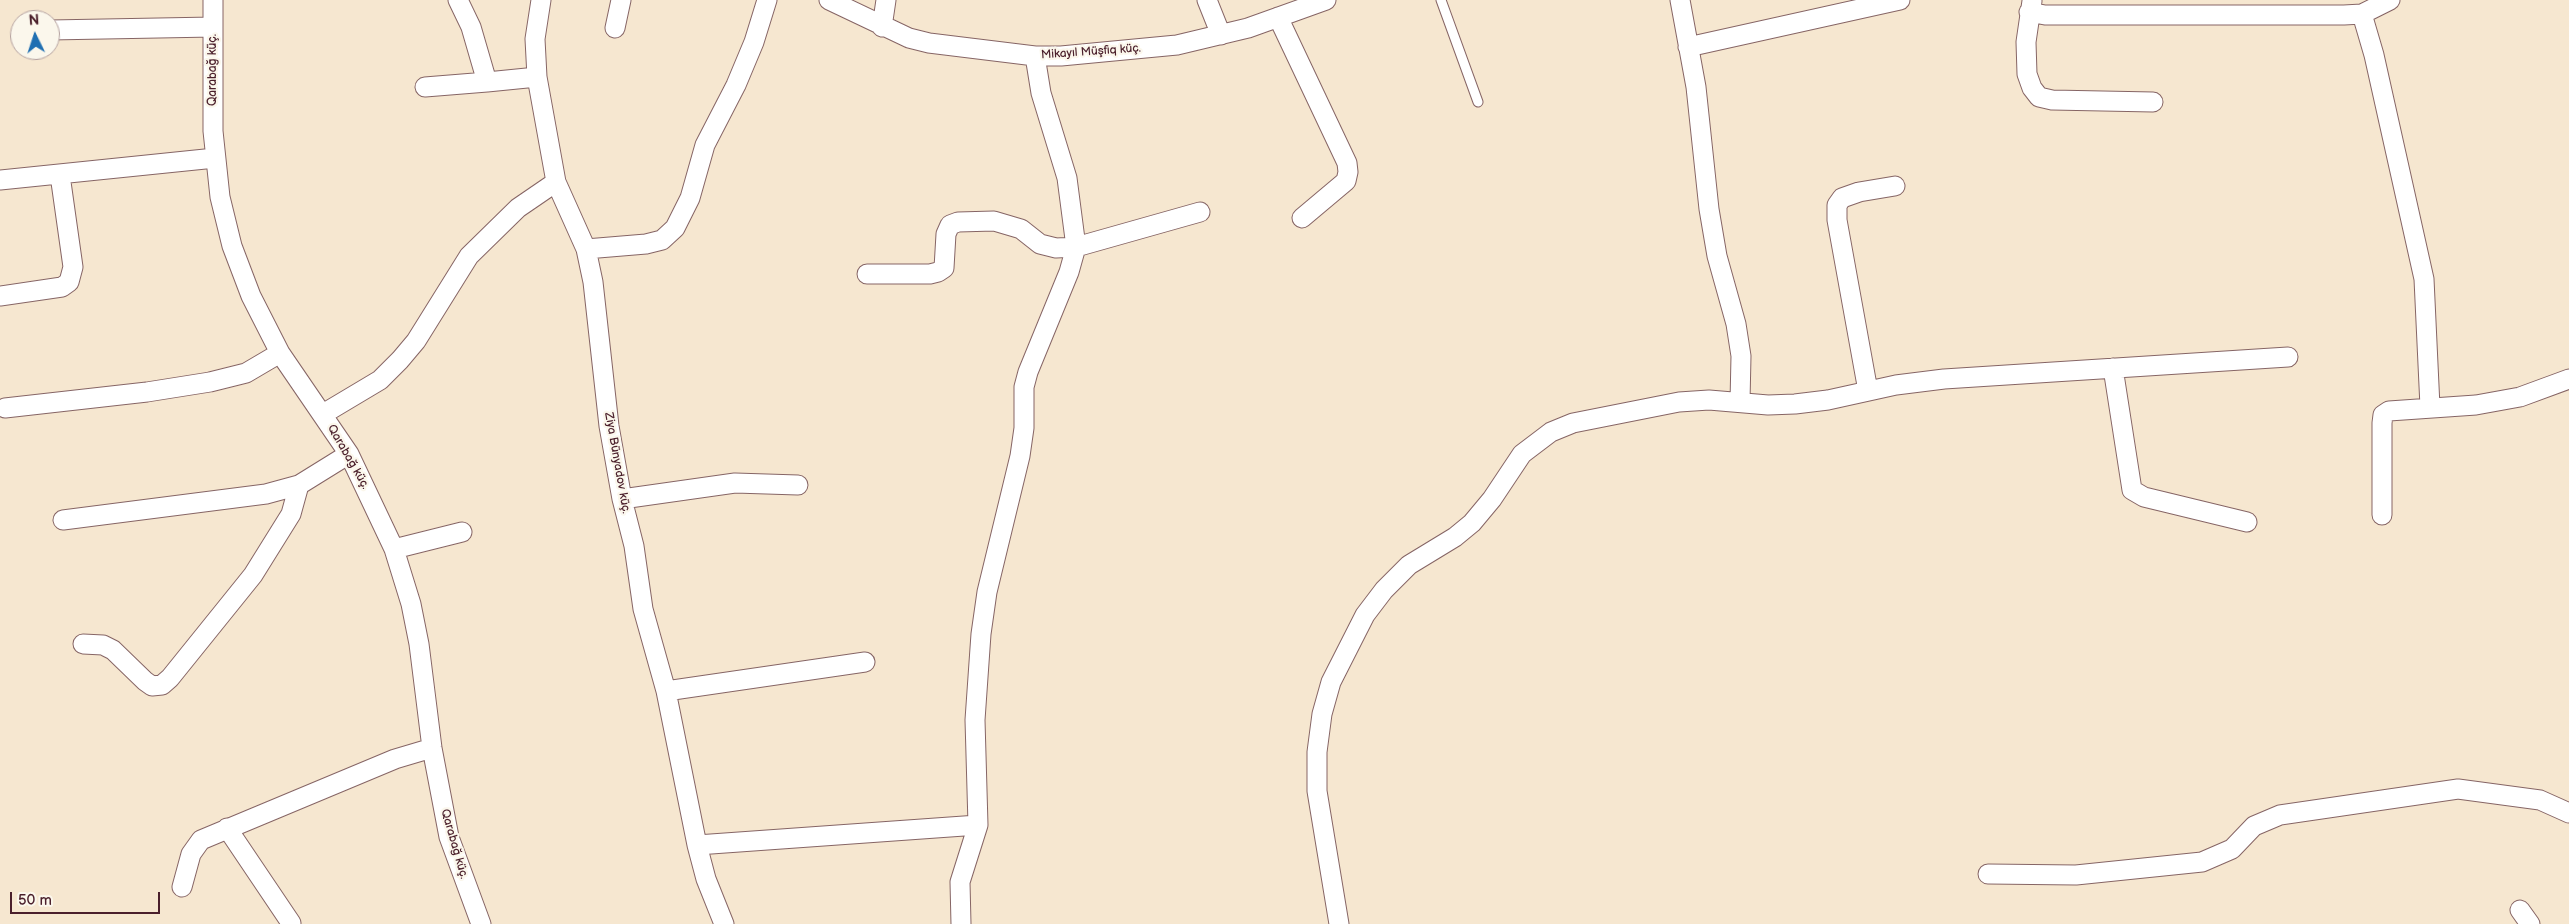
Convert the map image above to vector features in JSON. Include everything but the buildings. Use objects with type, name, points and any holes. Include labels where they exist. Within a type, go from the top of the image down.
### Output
[{"type":"street","name":"Qarabağ küç.","points":[[213,0],[215,158],[220,197],[232,246],[251,296],[280,353],[349,454],[394,549],[411,604],[419,644],[432,748],[450,837],[481,924]]},
{"type":"street","points":[[458,0],[471,28],[487,82]]},
{"type":"street","name":"Ziya Bünyadov küç.","points":[[541,0],[535,39],[537,77],[556,182],[586,249],[593,282],[609,426],[622,499],[634,546],[643,609],[666,691],[697,845],[706,879],[724,924]]},
{"type":"street","points":[[615,28],[621,0]]},
{"type":"street","points":[[586,249],[646,244],[662,240],[675,228],[690,198],[705,145],[736,86],[754,42],[767,0]]},
{"type":"street","name":"Mikayıl Müşfiq küç.","points":[[829,0],[882,27],[909,38],[929,43],[1035,56],[1061,56],[1149,48],[1221,35],[1326,0]]},
{"type":"street","points":[[882,27],[886,0]]},
{"type":"street","points":[[1208,0],[1221,35]]},
{"type":"street","points":[[1680,0],[1696,87],[1709,209],[1717,256],[1736,324],[1741,356],[1740,402]]},
{"type":"street","points":[[1688,47],[1900,0]]},
{"type":"street","points":[[2153,102],[2052,100],[2039,97],[2032,88],[2027,74],[2026,42],[2031,6],[2059,15],[2362,14],[2390,0]]},
{"type":"street","points":[[2362,14],[2374,55],[2424,279],[2430,407]]},
{"type":"street","points":[[1278,17],[1347,163],[1346,181],[1302,218]]},
{"type":"street","points":[[60,30],[213,26]]},
{"type":"street","points":[[961,924],[960,882],[978,825],[975,720],[981,634],[987,592],[1020,456],[1024,428],[1024,387],[1028,372],[1069,272],[1076,247],[1067,178],[1041,94],[1035,56]]},
{"type":"street","points":[[425,88],[537,77]]},
{"type":"street","points":[[0,180],[215,158]]},
{"type":"street","points":[[0,296],[62,287],[69,282],[73,267],[60,175]]},
{"type":"street","points":[[323,414],[380,380],[416,341],[469,256],[518,208],[556,182]]},
{"type":"street","points":[[1868,391],[1837,220],[1837,204],[1842,198],[1859,192],[1895,186]]},
{"type":"street","points":[[867,274],[930,274],[938,272],[944,268],[946,234],[950,226],[958,222],[994,221],[1021,229],[1040,244],[1056,248],[1076,247],[1200,212]]},
{"type":"street","points":[[5,408],[147,392],[210,382],[246,372],[280,353]]},
{"type":"street","points":[[1339,924],[1317,791],[1317,752],[1322,714],[1331,682],[1365,614],[1384,590],[1410,565],[1455,538],[1472,523],[1492,499],[1522,454],[1550,432],[1573,423],[1678,402],[1794,404],[1944,379],[2288,357]]},
{"type":"street","points":[[2113,368],[2132,490],[2144,497],[2247,522]]},
{"type":"street","points":[[2382,515],[2383,416],[2398,409],[2476,405],[2520,396],[2569,378]]},
{"type":"street","points":[[63,520],[266,494],[298,485],[349,454]]},
{"type":"street","points":[[622,499],[735,483],[798,485]]},
{"type":"street","points":[[82,644],[103,645],[114,650],[145,681],[152,686],[162,685],[170,678],[263,560],[291,514],[298,485]]},
{"type":"street","points":[[394,549],[462,532]]},
{"type":"street","points":[[666,691],[866,662]]},
{"type":"street","points":[[182,887],[190,854],[201,840],[395,759],[432,748]]},
{"type":"street","points":[[1988,874],[2076,875],[2202,862],[2232,849],[2254,826],[2280,815],[2458,789],[2540,800],[2569,813]]},
{"type":"street","points":[[697,845],[978,825]]},
{"type":"street","points":[[227,828],[291,924]]},
{"type":"lane","points":[[1440,0],[1478,102]]}]
